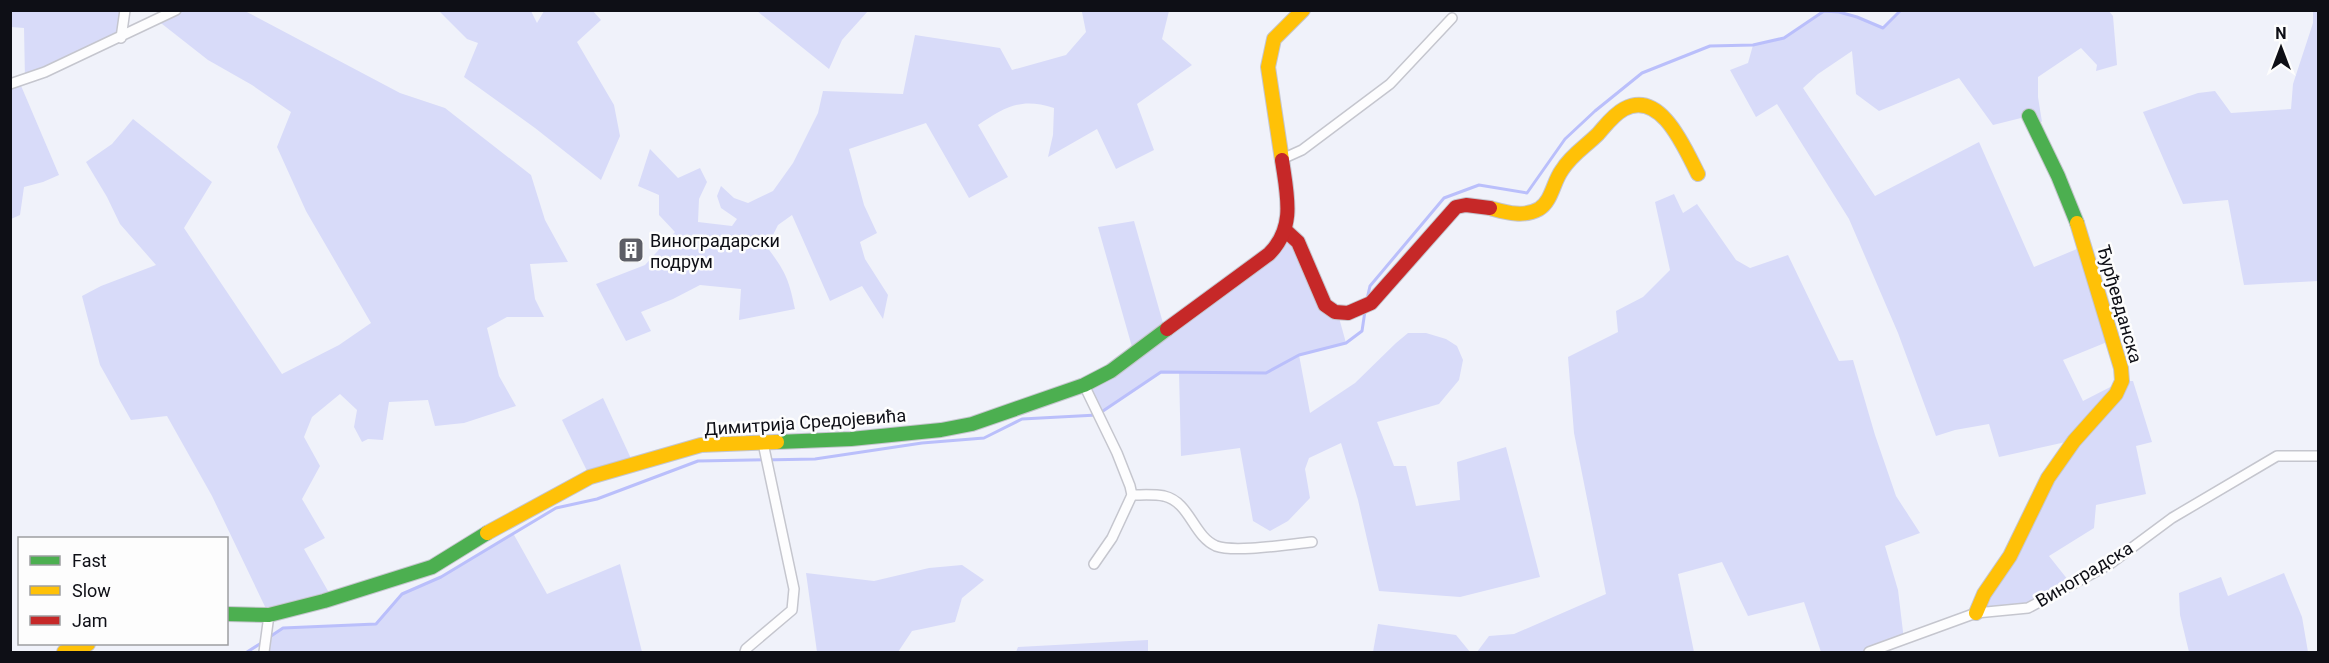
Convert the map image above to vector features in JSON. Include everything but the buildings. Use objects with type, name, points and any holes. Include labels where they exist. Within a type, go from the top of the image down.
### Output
[{"type":"street","points":[[121,38],[125,10]]},
{"type":"street","points":[[10,84],[45,72],[176,10]]},
{"type":"street","points":[[1303,10],[1274,39],[1269,58],[1268,77],[1289,210],[1286,231],[1298,242],[1324,305],[1331,311],[1344,313],[1371,303],[1456,207],[1468,204],[1521,214],[1538,210],[1545,204],[1559,173],[1566,164],[1610,121],[1629,106],[1647,104],[1661,112],[1698,174]]},
{"type":"street","points":[[1282,159],[1302,150],[1390,84],[1452,18]]},
{"type":"street","name":"Ђурђевданска","points":[[1976,613],[1984,594],[2010,555],[2052,472],[2074,441],[2116,394],[2122,381],[2121,368],[2077,223],[2058,176],[2029,116]]},
{"type":"street","name":"Димитрија Средојевића","points":[[228,614],[269,615],[324,601],[432,567],[511,519],[590,477],[701,445],[851,439],[941,430],[972,424],[1084,385],[1111,371],[1269,254],[1286,231]]},
{"type":"street","points":[[1084,385],[1118,453],[1132,495],[1112,538],[1094,564]]},
{"type":"street","points":[[745,652],[792,610],[794,589],[763,443]]},
{"type":"street","name":"Виноградска","points":[[1869,652],[1976,613],[2028,608],[2110,564],[2172,518],[2277,456],[2319,456]]},
{"type":"street","points":[[1132,495],[1162,495],[1172,498],[1187,513],[1202,535],[1216,546],[1234,548],[1312,542]]},
{"type":"street","points":[[264,652],[269,615]]},
{"type":"street","points":[[64,652],[85,645]]},
{"type":"shaded area","points":[[2108,10],[2113,16],[2117,65],[2096,71],[2097,65],[2081,48],[2038,77],[2042,122],[2029,116],[1993,125],[1959,78],[1879,111],[1856,94],[1852,51],[1818,74],[1803,88],[1875,196],[1979,142],[2034,267],[2084,246],[2112,340],[2063,360],[2083,401],[2122,381],[2133,381],[2152,442],[2136,446],[2146,494],[2096,505],[2094,528],[2049,556],[2072,585],[2028,608],[1976,613],[2075,440],[1999,457],[1989,424],[1936,436],[1898,333],[1849,219],[1777,104],[1756,117],[1730,70],[1748,63],[1753,45],[1784,38],[1824,11],[1839,12],[1883,27],[1901,11]]},
{"type":"shaded area","points":[[10,11],[125,11],[121,38],[25,79],[24,28],[11,27]]},
{"type":"shaded area","points":[[176,11],[245,11],[400,93],[445,108],[531,175],[545,220],[568,262],[530,264],[535,299],[544,317],[507,317],[487,328],[499,376],[516,406],[464,423],[435,426],[428,400],[389,402],[383,440],[368,439],[362,442],[354,427],[357,410],[340,394],[312,417],[304,437],[320,466],[302,499],[325,538],[304,549],[332,598],[269,615],[212,496],[167,416],[131,420],[100,365],[82,296],[101,286],[156,265],[120,224],[86,162],[112,144],[133,119],[212,182],[184,228],[282,374],[339,345],[371,323],[306,211],[277,147],[291,112],[252,85],[208,60],[157,20]]},
{"type":"shaded area","points":[[439,11],[531,11],[537,23],[544,11],[593,11],[601,20],[577,42],[614,105],[620,136],[601,180],[535,128],[464,77],[478,43],[467,39]]},
{"type":"shaded area","points":[[757,11],[868,11],[842,40],[829,69]]},
{"type":"shaded area","points":[[1169,11],[1162,39],[1192,65],[1137,104],[1154,150],[1116,169],[1097,129],[1048,157],[1053,135],[1054,108],[1032,103],[1014,106],[978,125],[1008,177],[969,198],[926,123],[849,149],[864,205],[877,233],[860,242],[865,259],[888,295],[883,319],[862,286],[830,301],[792,215],[778,225],[767,247],[786,276],[795,309],[739,320],[741,289],[700,285],[641,312],[651,331],[626,341],[596,284],[645,265],[675,232],[659,215],[659,195],[638,186],[650,149],[678,178],[700,168],[707,182],[699,199],[698,222],[732,226],[737,219],[721,208],[717,196],[721,186],[734,198],[748,203],[773,191],[793,163],[818,113],[823,91],[903,94],[915,35],[1000,48],[1012,70],[1066,55],[1086,32],[1082,12]]},
{"type":"shaded area","points":[[2313,11],[2318,11],[2318,281],[2244,285],[2228,200],[2183,204],[2143,112],[2198,93],[2215,91],[2231,113],[2291,109],[2293,84],[2313,23]]},
{"type":"shaded area","points":[[19,81],[59,175],[24,187],[20,215],[11,219],[11,84]]},
{"type":"shaded area","points":[[1674,194],[1683,213],[1697,204],[1736,260],[1750,268],[1788,255],[1839,361],[1853,360],[1896,496],[1920,533],[1885,546],[1898,590],[1904,640],[1887,647],[1887,652],[1821,652],[1804,602],[1748,616],[1722,562],[1678,574],[1694,652],[1477,652],[1489,636],[1514,634],[1606,594],[1574,433],[1568,357],[1618,332],[1616,311],[1643,297],[1670,270],[1655,202]]},
{"type":"shaded area","points":[[1134,221],[1165,330],[1286,231],[1338,314],[1346,343],[1299,355],[1310,413],[1355,383],[1408,333],[1426,333],[1446,339],[1457,346],[1463,360],[1459,380],[1439,404],[1377,422],[1394,466],[1406,466],[1416,506],[1460,500],[1457,462],[1506,447],[1540,577],[1460,597],[1379,591],[1358,500],[1341,443],[1309,458],[1305,469],[1310,498],[1288,521],[1270,531],[1253,521],[1240,448],[1181,456],[1179,372],[1161,372],[1097,415],[1084,385],[1134,354],[1098,227]]},
{"type":"shaded area","points":[[603,398],[634,465],[590,477],[562,420]]},
{"type":"shaded area","points":[[513,533],[547,594],[620,564],[642,652],[264,652],[264,641],[283,628],[376,624],[402,594],[441,577]]},
{"type":"shaded area","points":[[962,565],[984,580],[962,598],[955,622],[912,631],[898,652],[817,652],[806,573],[874,581],[929,568]]},
{"type":"shaded area","points":[[2284,573],[2302,617],[2308,652],[2189,652],[2180,615],[2179,593],[2221,577],[2228,596]]},
{"type":"shaded area","points":[[1378,624],[1456,635],[1470,652],[1373,652]]},
{"type":"shaded area","points":[[1148,640],[1148,652],[1016,652],[1018,647]]},
{"type":"waterway","points":[[1367,299],[1370,286],[1444,198],[1479,185],[1527,193],[1565,139],[1642,73],[1710,46],[1753,45],[1784,38],[1824,11],[1857,17],[1883,28],[1901,10]]},
{"type":"waterway","points":[[268,638],[283,628],[376,624],[402,594],[441,577],[556,508],[597,499],[698,461],[815,459],[922,443],[984,438],[1022,419],[1097,415],[1161,372],[1266,373],[1299,355],[1346,343],[1362,331],[1365,311]]},
{"type":"waterway","points":[[247,652],[263,642]]},
{"type":"traffic: fast","points":[[2029,116],[2058,176],[2077,223]]},
{"type":"traffic: fast","points":[[777,442],[851,439],[941,430],[972,424],[1084,385],[1111,371],[1167,329]]},
{"type":"traffic: fast","points":[[228,614],[269,615],[324,601],[432,567],[487,533]]},
{"type":"traffic: slow","points":[[1282,160],[1268,67],[1274,39],[1303,10]]},
{"type":"traffic: slow","points":[[1490,208],[1520,214],[1539,209],[1547,201],[1559,175],[1570,160],[1616,114],[1637,105],[1649,107],[1660,114],[1670,125],[1679,137],[1698,174]]},
{"type":"traffic: slow","points":[[1976,613],[1984,594],[2010,556],[2048,478],[2074,441],[2116,394],[2122,381],[2121,368],[2077,223]]},
{"type":"traffic: slow","points":[[487,533],[590,477],[701,445],[777,442]]},
{"type":"traffic: slow","points":[[64,652],[85,645]]},
{"type":"traffic: jam","points":[[1167,329],[1269,254],[1278,244],[1288,210],[1282,160]]},
{"type":"traffic: jam","points":[[1286,231],[1298,242],[1325,305],[1335,312],[1348,313],[1371,303],[1456,207],[1466,205],[1490,208]]},
{"type":"place","name":"Виноградарски подрум","points":[[631,250]]}]
